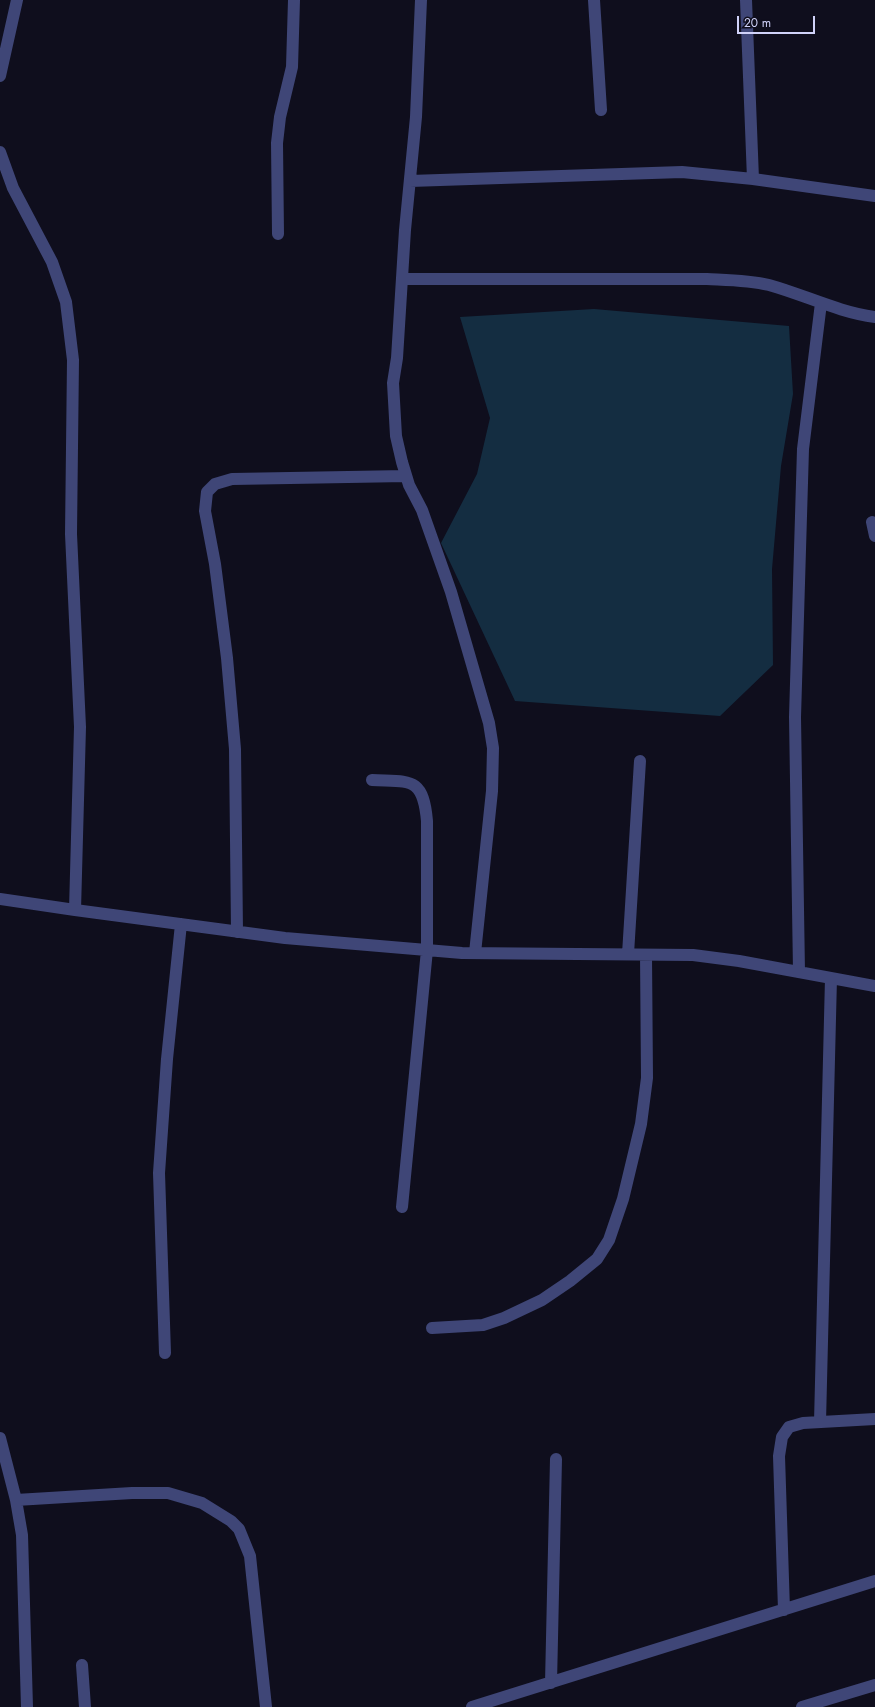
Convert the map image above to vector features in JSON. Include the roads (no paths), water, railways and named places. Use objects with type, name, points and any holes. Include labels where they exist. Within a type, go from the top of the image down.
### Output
[{"type":"street","points":[[0,76],[17,0]]},
{"type":"street","points":[[278,234],[277,143],[280,117],[292,67],[294,0]]},
{"type":"street","points":[[421,0],[416,117],[393,383],[396,436],[406,476],[422,510],[451,592],[489,723],[493,748],[492,791],[475,953]]},
{"type":"street","points":[[594,0],[601,110]]},
{"type":"street","points":[[746,0],[753,178]]},
{"type":"street","points":[[0,152],[13,188],[54,269],[66,302],[72,360],[71,534],[80,727],[75,910]]},
{"type":"street","points":[[410,181],[682,172],[753,178],[875,196]]},
{"type":"street","points":[[402,279],[707,279],[768,285],[858,315],[875,317]]},
{"type":"street","points":[[799,972],[795,717],[803,449],[821,303]]},
{"type":"street","points":[[237,932],[235,750],[227,658],[215,564],[205,511],[207,492],[214,484],[232,479],[406,476]]},
{"type":"street","points":[[872,522],[875,536]]},
{"type":"street","points":[[628,954],[640,761]]},
{"type":"street","points":[[372,780],[406,782],[418,787],[426,803],[427,950],[402,1207]]},
{"type":"street","points":[[0,899],[285,938],[427,950],[475,953],[693,955],[739,961],[875,986]]},
{"type":"street","points":[[165,1353],[159,1173],[167,1059],[180,924]]},
{"type":"street","points":[[432,1328],[483,1325],[504,1318],[542,1300],[570,1281],[597,1259],[609,1240],[623,1199],[641,1124],[647,1078],[646,955]]},
{"type":"street","points":[[820,1422],[831,978]]},
{"type":"street","points":[[784,1610],[779,1456],[782,1437],[789,1427],[803,1423],[875,1419]]},
{"type":"street","points":[[0,1438],[16,1500],[22,1535],[25,1586],[27,1707]]},
{"type":"street","points":[[551,1683],[556,1459]]},
{"type":"street","points":[[16,1500],[132,1493],[168,1493],[202,1503],[231,1521],[239,1529],[250,1556],[266,1707]]},
{"type":"street","points":[[475,1707],[875,1581]]},
{"type":"street","points":[[82,1665],[85,1707]]},
{"type":"street","points":[[802,1707],[875,1685]]},
{"type":"water","points":[[594,309],[789,326],[793,394],[781,466],[772,569],[773,665],[720,716],[515,701],[441,543],[477,474],[490,418],[460,317]]}]
